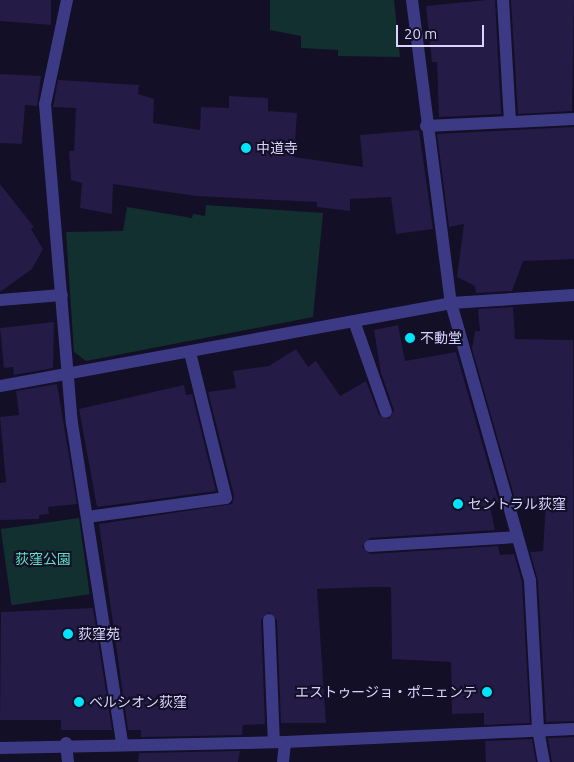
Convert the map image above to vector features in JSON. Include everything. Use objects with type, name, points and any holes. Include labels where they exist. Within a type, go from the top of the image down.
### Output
[{"type":"street","points":[[66,0],[45,104],[68,370],[87,517],[122,742]]},
{"type":"street","points":[[412,0],[426,126],[451,303],[530,581],[538,728],[544,762]]},
{"type":"street","points":[[503,0],[510,122]]},
{"type":"street","points":[[426,126],[574,119]]},
{"type":"street","points":[[0,300],[62,295]]},
{"type":"street","points":[[0,386],[68,370],[190,352],[451,303],[574,295]]},
{"type":"street","points":[[354,321],[386,412]]},
{"type":"street","points":[[87,517],[226,498],[190,352]]},
{"type":"street","points":[[370,546],[516,537]]},
{"type":"street","points":[[269,620],[283,762]]},
{"type":"street","points":[[0,748],[66,743],[280,742],[538,728],[574,729]]},
{"type":"street","points":[[66,743],[68,762]]},
{"type":"green space","points":[[270,0],[394,0],[400,57],[338,56],[338,50],[301,48],[301,36],[270,30]]},
{"type":"green space","points":[[206,205],[323,213],[313,317],[86,361],[74,352],[66,232],[123,231],[127,207],[192,218],[193,214],[205,216]]},
{"type":"green space","name":"荻窪公園","points":[[79,518],[90,594],[11,605],[1,529]]},
{"type":"building","points":[[0,0],[51,0],[51,25],[0,21]]},
{"type":"building","points":[[495,0],[501,114],[439,117],[437,62],[432,62],[426,6]]},
{"type":"building","points":[[511,0],[574,0],[572,111],[518,114]]},
{"type":"building","points":[[0,74],[41,76],[37,106],[25,105],[22,144],[0,143]]},
{"type":"building","points":[[58,80],[139,85],[138,94],[154,99],[153,123],[200,130],[201,107],[229,108],[229,96],[268,98],[268,111],[297,113],[294,157],[363,167],[360,135],[419,130],[433,229],[396,234],[391,197],[350,199],[350,211],[317,207],[317,202],[196,196],[113,184],[112,214],[80,208],[82,183],[71,180],[69,151],[74,151],[76,108],[53,107]]},
{"type":"building","points":[[574,127],[574,259],[523,261],[512,291],[476,293],[475,286],[457,277],[464,224],[449,227],[437,134]]},
{"type":"building","points":[[0,184],[34,227],[31,229],[43,249],[32,269],[0,292]]},
{"type":"building","points":[[513,307],[515,339],[573,340],[574,721],[546,722],[538,581],[530,552],[543,551],[546,504],[516,503],[472,349],[475,331],[480,331],[478,309]]},
{"type":"building","points":[[54,322],[53,368],[14,375],[13,367],[4,368],[0,328]]},
{"type":"building","points":[[398,325],[405,361],[456,352],[499,502],[489,502],[495,530],[370,538],[362,547],[370,554],[498,546],[500,555],[514,554],[522,582],[530,723],[484,725],[484,713],[452,714],[451,662],[392,659],[391,587],[368,587],[317,589],[326,723],[281,723],[277,620],[269,612],[261,620],[265,724],[243,725],[242,735],[141,737],[141,730],[128,730],[99,524],[232,504],[234,496],[208,392],[236,388],[233,371],[269,366],[296,349],[308,367],[316,361],[340,396],[366,381],[379,415],[389,419],[394,410],[381,373],[374,330]]},
{"type":"building","points":[[57,384],[77,504],[48,507],[49,514],[39,515],[39,519],[0,520],[0,483],[6,482],[0,417],[19,415],[16,391]]},
{"type":"building","points":[[184,385],[186,395],[192,394],[216,491],[97,507],[79,409]]},
{"type":"building","points":[[93,608],[112,730],[61,730],[61,720],[0,720],[1,612]]},
{"type":"building","points":[[574,737],[574,762],[552,762],[548,738]]},
{"type":"building","points":[[532,739],[536,762],[486,762],[485,741]]},
{"type":"building","points":[[240,751],[238,762],[138,762],[139,753]]},
{"type":"place","name":"中道寺","points":[[246,148]]},
{"type":"place","name":"不動堂","points":[[410,338]]},
{"type":"place","name":"セントラル荻窪","points":[[458,504]]},
{"type":"place","name":"荻窪苑","points":[[68,634]]},
{"type":"place","name":"エストゥージョ・ポニェンテ","points":[[487,692]]},
{"type":"place","name":"ベルシオン荻窪","points":[[79,702]]}]
